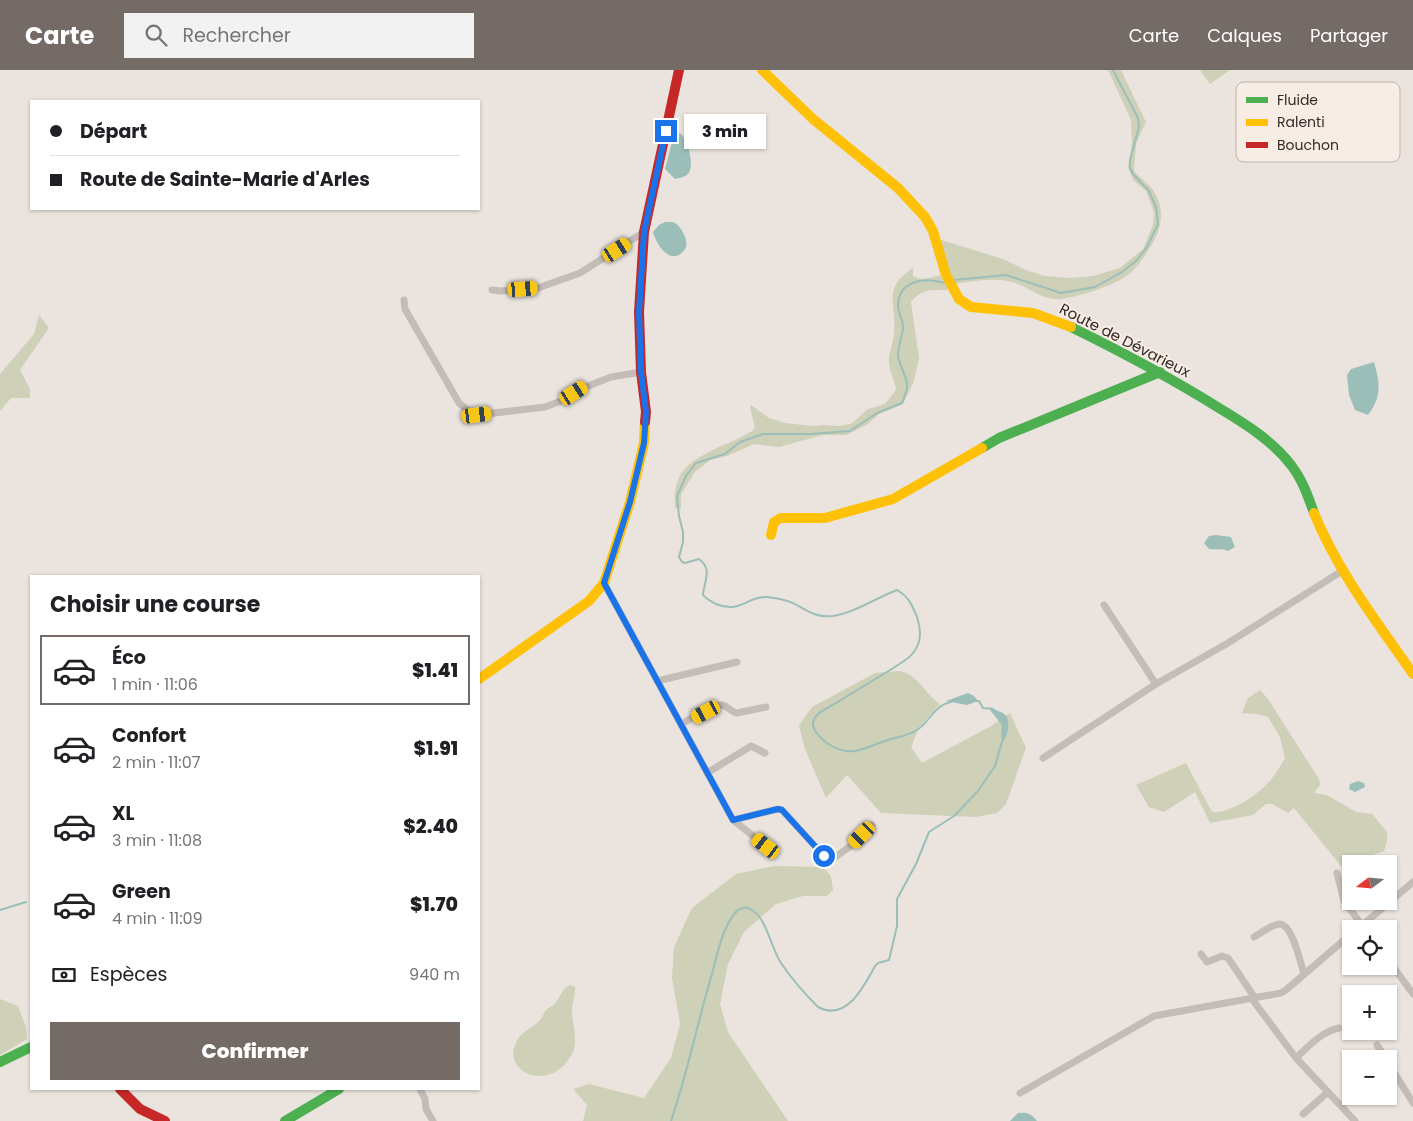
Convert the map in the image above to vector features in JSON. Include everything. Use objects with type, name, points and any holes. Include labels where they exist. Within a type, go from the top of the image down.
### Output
[{"type":"street","points":[[480,678],[589,601],[604,583],[630,502],[644,443],[646,412],[641,372],[639,312],[644,232],[679,70]]},
{"type":"street","name":"Route de Dévarieux","points":[[762,70],[813,119],[898,188],[925,217],[933,231],[946,275],[959,299],[971,307],[1033,313],[1066,324],[1160,372],[1244,423],[1280,452],[1295,469],[1302,482],[1324,538],[1342,571],[1413,674]]},
{"type":"street","points":[[492,290],[535,288],[580,273],[644,232]]},
{"type":"street","points":[[404,300],[405,309],[459,404],[472,414],[545,407],[566,399],[583,388],[611,377],[641,372]]},
{"type":"street","points":[[771,535],[774,522],[782,518],[825,518],[893,500],[999,438],[1160,372]]},
{"type":"street","points":[[1042,758],[1156,684],[1228,643],[1342,571]]},
{"type":"street","points":[[604,583],[733,820],[766,846]]},
{"type":"street","points":[[1104,605],[1156,684]]},
{"type":"street","points":[[657,681],[737,662]]},
{"type":"street","points":[[681,724],[719,705],[727,706],[736,713],[766,707]]},
{"type":"street","points":[[707,773],[751,746],[765,753]]},
{"type":"street","points":[[733,820],[778,809],[782,810],[821,853],[831,858],[834,858],[852,845],[872,825]]},
{"type":"street","points":[[1337,873],[1344,901],[1357,920]]},
{"type":"street","points":[[1371,920],[1413,882]]},
{"type":"street","points":[[1254,937],[1276,925],[1286,927],[1291,935],[1304,974]]},
{"type":"street","points":[[1020,1093],[1154,1016],[1253,999],[1286,990],[1342,942]]},
{"type":"street","points":[[1200,954],[1207,962],[1219,957],[1228,958],[1253,999],[1296,1058],[1355,1121]]},
{"type":"street","points":[[1397,973],[1413,994]]},
{"type":"street","points":[[1296,1058],[1318,1038],[1330,1030],[1339,1028]]},
{"type":"street","points":[[1377,1046],[1380,1050]]},
{"type":"street","points":[[0,1062],[30,1047]]},
{"type":"street","points":[[1397,1077],[1413,1103]]},
{"type":"street","points":[[121,1090],[135,1107],[166,1121]]},
{"type":"street","points":[[285,1121],[337,1090]]},
{"type":"street","points":[[420,1090],[425,1099],[426,1109],[433,1121]]},
{"type":"street","points":[[1303,1114],[1328,1092]]},
{"type":"green space","points":[[1108,70],[1121,70],[1146,122],[1136,144],[1134,171],[1155,193],[1161,210],[1161,219],[1157,234],[1144,257],[1123,278],[1107,286],[1069,298],[1047,298],[1018,284],[998,280],[955,284],[944,259],[941,240],[1003,259],[1026,270],[1045,276],[1070,278],[1093,276],[1120,268],[1143,249],[1153,225],[1154,212],[1146,191],[1133,180],[1128,167],[1132,144],[1131,120]]},
{"type":"green space","points":[[1200,70],[1230,70],[1210,84]]},
{"type":"green space","points":[[913,268],[913,276],[923,279],[940,275],[948,290],[923,292],[911,302],[919,358],[914,381],[903,404],[879,414],[868,424],[847,435],[823,435],[779,447],[754,444],[727,456],[710,460],[695,472],[681,494],[681,509],[675,508],[677,484],[685,468],[710,451],[733,441],[755,428],[751,405],[769,418],[785,423],[838,426],[851,424],[868,409],[885,404],[896,390],[889,360],[894,334],[894,290],[903,276]]},
{"type":"green space","points":[[39,315],[49,328],[20,370],[30,389],[30,398],[11,398],[0,411],[0,374],[34,334]]},
{"type":"green space","points":[[899,671],[906,673],[916,680],[940,704],[919,727],[911,747],[922,763],[991,726],[1010,713],[1026,748],[1006,804],[997,813],[976,817],[881,813],[847,775],[826,798],[805,749],[799,725],[812,707],[875,673]]},
{"type":"green space","points":[[1260,690],[1268,699],[1319,779],[1320,785],[1314,793],[1327,795],[1356,812],[1372,814],[1387,832],[1387,842],[1384,851],[1373,855],[1342,855],[1341,866],[1294,808],[1288,813],[1272,804],[1266,804],[1253,815],[1210,823],[1195,792],[1164,812],[1149,807],[1136,785],[1186,763],[1212,812],[1228,810],[1236,806],[1253,796],[1267,784],[1285,758],[1280,737],[1268,717],[1242,713],[1248,698]]},
{"type":"green space","points":[[774,866],[823,867],[831,876],[833,890],[827,896],[803,896],[776,904],[744,932],[728,964],[720,1004],[728,1032],[788,1121],[583,1121],[587,1105],[573,1089],[589,1084],[644,1098],[671,1058],[680,1024],[672,978],[674,947],[692,908],[736,874]]},
{"type":"green space","points":[[570,985],[575,987],[572,1010],[575,1037],[573,1052],[564,1065],[553,1073],[541,1076],[530,1074],[521,1069],[515,1061],[513,1051],[518,1039],[541,1019],[563,990]]},
{"type":"green space","points":[[0,999],[18,1006],[26,1027],[27,1039],[0,1055]]},
{"type":"water","points":[[680,133],[688,147],[691,166],[687,175],[675,179],[665,169],[674,134]]},
{"type":"water","points":[[665,222],[676,224],[686,238],[685,249],[675,256],[670,255],[661,248],[653,232],[659,225]]},
{"type":"water","points":[[1374,362],[1378,377],[1378,396],[1368,415],[1355,410],[1349,395],[1347,375],[1351,369]]},
{"type":"water","points":[[1209,536],[1231,537],[1235,547],[1228,551],[1209,549],[1204,543]]},
{"type":"water","points":[[968,693],[978,701],[967,705],[946,701]]},
{"type":"water","points":[[991,707],[1003,713],[1008,719],[1008,730],[1004,741],[1001,737],[1002,725],[990,710]]},
{"type":"water","points":[[1358,781],[1364,783],[1365,787],[1355,792],[1349,789],[1350,784]]},
{"type":"water","points":[[1018,1113],[1029,1114],[1037,1121],[1010,1121]]},
{"type":"waterway","points":[[954,280],[1006,275],[1061,293],[1095,287],[1122,272],[1136,261],[1147,247],[1158,224],[1156,207],[1149,191],[1133,174],[1130,168],[1130,160],[1139,127],[1138,118],[1113,70]]},
{"type":"waterway","points":[[945,283],[929,280],[914,282],[899,297],[898,309],[903,325],[898,356],[907,384],[902,403],[877,413],[850,431],[811,434],[763,434],[740,442],[725,454],[696,463],[686,476],[677,496],[683,532],[683,542],[679,557],[685,563],[699,559],[703,563],[707,571],[703,595],[716,604],[732,607],[760,597],[767,597],[794,603],[814,614],[833,616],[850,611],[897,590],[910,602],[917,617],[919,627],[920,636],[916,649],[904,661],[816,716],[813,722],[814,728],[817,734],[825,741],[844,751],[865,749],[914,732],[936,710],[951,702]]},
{"type":"waterway","points":[[976,701],[979,701],[983,708],[993,709]]},
{"type":"waterway","points":[[671,1121],[720,944],[726,927],[735,913],[745,908],[757,914],[781,963],[798,986],[818,1007],[837,1010],[845,1006],[860,992],[875,966],[878,963],[889,960],[897,926],[897,899],[916,864],[929,832],[954,816],[978,791],[995,766],[1003,738]]},
{"type":"waterway","points":[[0,910],[26,902]]},
{"type":"traffic: fast","points":[[1071,327],[1165,376],[1258,433],[1276,448],[1295,470],[1314,513]]},
{"type":"traffic: fast","points":[[982,448],[999,438],[1160,372]]},
{"type":"traffic: fast","points":[[0,1062],[30,1047]]},
{"type":"traffic: fast","points":[[285,1121],[337,1090]]},
{"type":"traffic: slow","points":[[762,70],[813,119],[898,188],[925,217],[933,231],[946,275],[959,299],[971,307],[1033,313],[1071,327]]},
{"type":"traffic: slow","points":[[480,678],[589,601],[604,583],[630,502],[644,443],[645,422]]},
{"type":"traffic: slow","points":[[771,535],[774,522],[781,518],[825,518],[893,499],[982,448]]},
{"type":"traffic: slow","points":[[1314,513],[1346,576],[1413,674]]},
{"type":"traffic: jam","points":[[645,422],[646,412],[641,372],[639,312],[644,232],[679,70]]},
{"type":"traffic: jam","points":[[121,1090],[140,1109],[165,1121]]},
{"type":"route","points":[[666,131],[644,232],[639,312],[641,372],[646,412],[644,443],[630,502],[604,583],[733,820],[778,809],[782,810],[824,856]]}]
